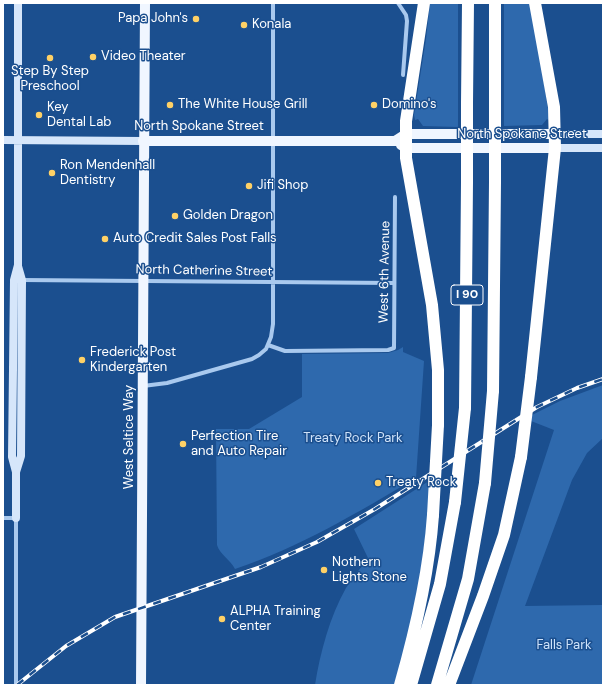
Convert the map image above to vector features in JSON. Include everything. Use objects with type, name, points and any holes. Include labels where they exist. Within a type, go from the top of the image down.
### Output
[{"type":"highway","points":[[400,685],[416,626],[431,544],[438,425],[435,334],[427,270],[406,164],[406,121],[424,3]]},
{"type":"highway","name":"I 90","points":[[411,685],[440,584],[455,502],[465,408],[468,3]]},
{"type":"highway","name":"I 90","points":[[437,685],[468,579],[484,483],[492,390],[495,182],[495,3]]},
{"type":"highway","points":[[449,685],[502,542],[521,457],[556,148],[554,107],[535,3]]},
{"type":"main road","name":"West Seltice Way","points":[[141,685],[144,280],[144,3]]},
{"type":"main road","name":"North Spokane Street","points":[[406,134],[556,134]]},
{"type":"main road","points":[[406,134],[395,141],[406,148]]},
{"type":"main road","name":"North Spokane Street","points":[[143,141],[395,141]]},
{"type":"main road","name":"North Spokane Street","points":[[406,148],[556,148]]},
{"type":"street","points":[[16,685],[16,472],[12,456],[18,280],[18,3]]},
{"type":"street","points":[[143,386],[168,383],[252,359],[262,352],[268,345],[272,328],[274,281],[273,3]]},
{"type":"street","points":[[398,3],[407,18],[403,75]]},
{"type":"street","name":"North Spokane Street","points":[[556,134],[603,134]]},
{"type":"street","name":"North Spokane Street","points":[[3,140],[143,141]]},
{"type":"street","name":"North Spokane Street","points":[[556,148],[603,148]]},
{"type":"street","name":"West 6th Avenue","points":[[268,345],[285,351],[388,350],[394,348],[395,197]]},
{"type":"street","name":"North Catherine Street","points":[[18,280],[394,282]]},
{"type":"street","points":[[3,518],[16,518]]},
{"type":"green space","points":[[430,3],[458,3],[458,127],[423,126],[418,119],[415,120],[414,115]]},
{"type":"green space","points":[[504,3],[531,3],[550,121],[547,119],[542,125],[504,126]]},
{"type":"green space","name":"Treaty Rock Park","points":[[403,347],[403,352],[424,361],[416,478],[305,540],[235,569],[220,552],[217,545],[216,429],[249,429],[302,397],[302,354],[388,353]]},
{"type":"green space","name":"Falls Park","points":[[603,385],[603,438],[587,453],[572,480],[525,606],[603,605],[603,685],[471,685],[554,430],[531,421],[532,415],[560,401]]},
{"type":"green space","points":[[432,479],[419,583],[402,660],[394,685],[315,685],[323,648],[335,610],[351,580],[368,558],[354,529]]},
{"type":"railway","points":[[17,685],[66,646],[115,617],[261,567],[317,542],[375,509],[537,407],[577,388],[603,379]]},
{"type":"place","name":"Papa John's","points":[[196,19]]},
{"type":"place","name":"Konala","points":[[244,25]]},
{"type":"place","name":"Video Theater","points":[[93,57]]},
{"type":"place","name":"Step By Step Preschool","points":[[50,58]]},
{"type":"place","name":"The White House Grill","points":[[170,105]]},
{"type":"place","name":"Domino's","points":[[374,105]]},
{"type":"place","name":"Key Dental Lab","points":[[39,115]]},
{"type":"place","name":"Ron Mendenhall Dentistry","points":[[52,173]]},
{"type":"place","name":"Jifi Shop","points":[[249,186]]},
{"type":"place","name":"Golden Dragon","points":[[175,216]]},
{"type":"place","name":"Auto Credit Sales Post Falls","points":[[105,239]]},
{"type":"place","name":"Frederick Post Kindergarten","points":[[82,360]]},
{"type":"place","name":"Perfection Tire and Auto Repair","points":[[183,444]]},
{"type":"place","name":"Treaty Rock","points":[[378,483]]},
{"type":"place","name":"Nothern Lights Stone","points":[[324,570]]},
{"type":"place","name":"ALPHA Training Center","points":[[222,619]]}]
